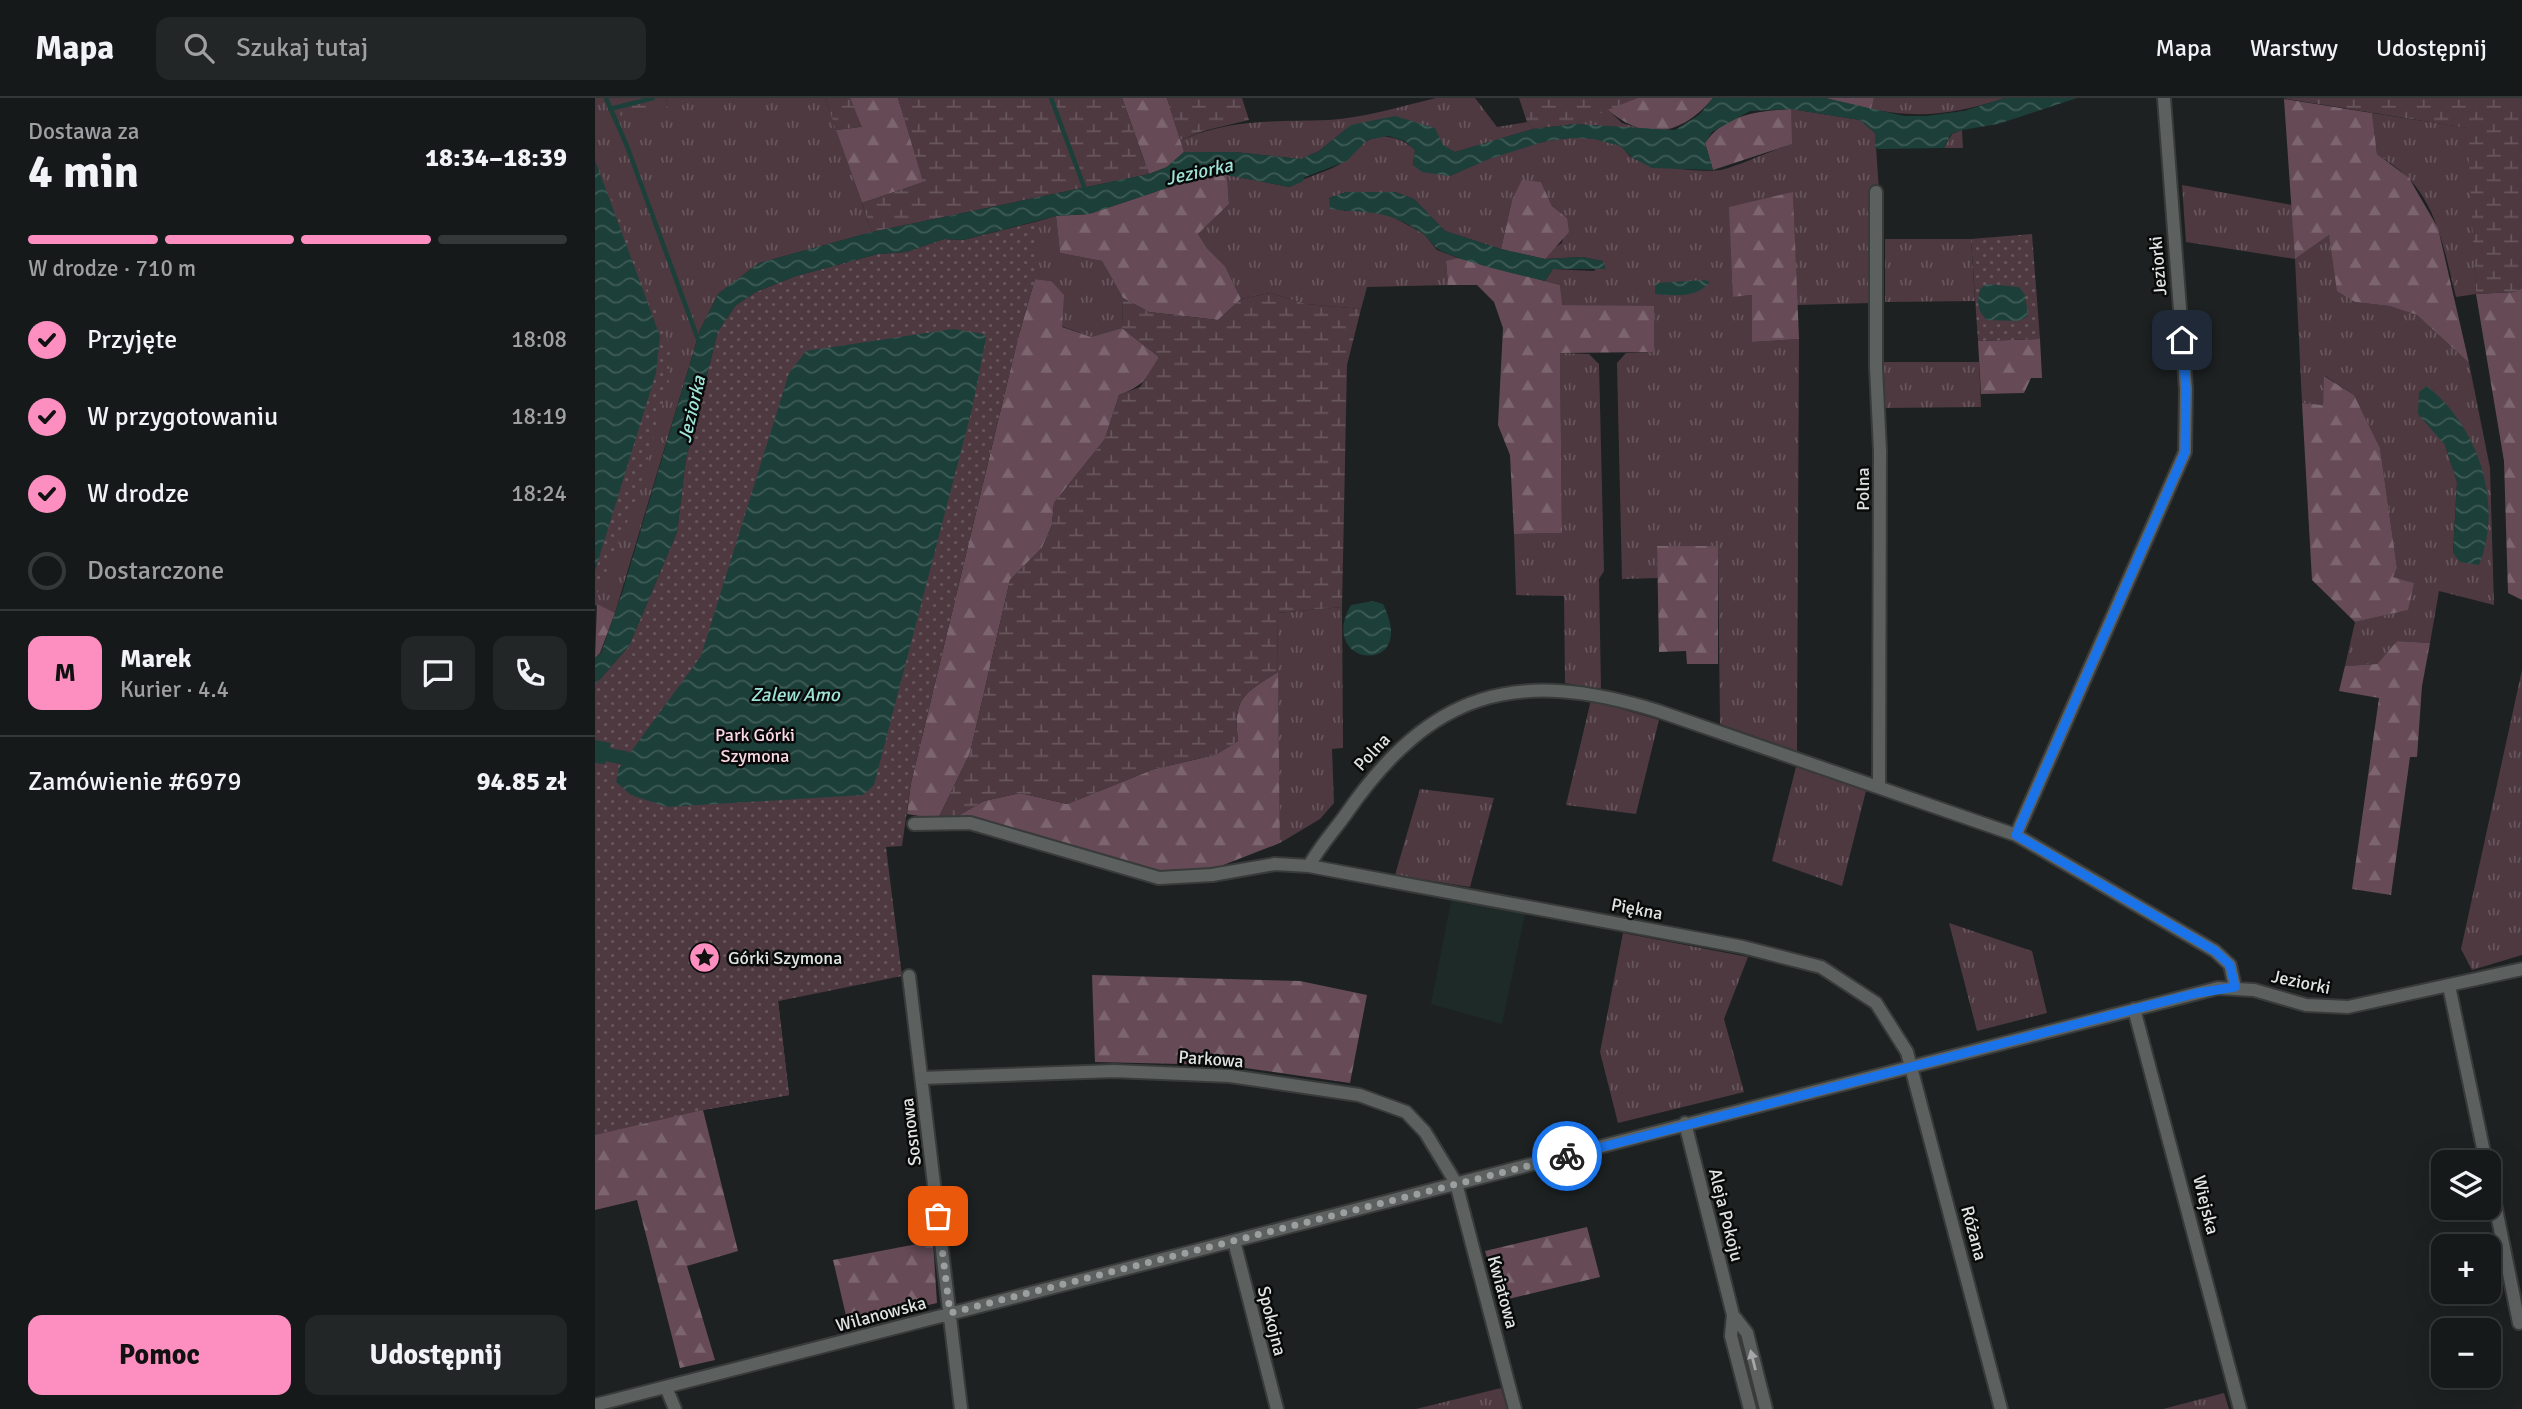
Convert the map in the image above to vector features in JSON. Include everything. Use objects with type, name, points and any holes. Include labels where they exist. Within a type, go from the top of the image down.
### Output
[{"type":"street","name":"Jeziorki","points":[[2016,835],[2185,452],[2186,389],[2164,98]]},
{"type":"street","name":"Polna","points":[[1876,192],[1875,368],[1880,452],[1879,786]]},
{"type":"street","name":"Polna","points":[[1309,866],[1370,778],[1392,754],[1436,718],[1498,695],[1541,692],[1605,696],[1879,786],[2016,835]]},
{"type":"street","points":[[914,824],[970,823],[1105,865],[1159,878],[1191,878],[1275,864],[1309,866]]},
{"type":"street","points":[[2016,835],[2215,951],[2230,965],[2235,987]]},
{"type":"street","name":"Piękna","points":[[1309,866],[1744,947],[1821,967],[1876,1003],[1907,1052],[1912,1067]]},
{"type":"street","name":"Jeziorki","points":[[2235,987],[2306,1005],[2331,1008],[2369,1004],[2522,969]]},
{"type":"street","name":"Sosnowa","points":[[909,976],[961,1409]]},
{"type":"street","points":[[2449,986],[2483,1150]]},
{"type":"street","name":"Wilanowska","points":[[595,1405],[1685,1123],[2235,987]]},
{"type":"street","name":"Wiejska","points":[[2134,1010],[2240,1409]]},
{"type":"street","name":"Różana","points":[[1912,1067],[2001,1409]]},
{"type":"street","name":"Parkowa","points":[[922,1078],[1114,1071],[1230,1076],[1348,1092],[1406,1112],[1425,1132],[1457,1183]]},
{"type":"street","name":"Aleja Pokoju","points":[[1685,1123],[1733,1315],[1731,1336],[1750,1409]]},
{"type":"street","name":"Kwiatowa","points":[[1457,1183],[1515,1409]]},
{"type":"street","points":[[2498,1220],[2519,1323]]},
{"type":"street","name":"Spokojna","points":[[1234,1241],[1277,1409]]},
{"type":"street","name":"Aleja Pokoju","points":[[1733,1315],[1747,1333],[1766,1409]]},
{"type":"street","points":[[666,1387],[675,1409]]},
{"type":"shaded area","points":[[1451,901],[1525,914],[1502,1024],[1431,1004]]},
{"type":"green space","points":[[595,98],[604,98],[609,111],[668,108],[666,98],[825,98],[872,232],[759,263],[718,294],[700,330],[615,613],[595,605]]},
{"type":"green space","points":[[604,98],[666,98],[668,108],[619,116],[609,111]]},
{"type":"green space","points":[[825,98],[850,98],[862,127],[836,130]]},
{"type":"green space","points":[[850,98],[898,98],[924,182],[862,203],[836,130],[861,127]]},
{"type":"green space","points":[[898,98],[1122,98],[1149,174],[872,232],[862,203],[923,182]]},
{"type":"green space","points":[[1122,98],[1167,98],[1184,152],[1167,167],[1149,174]]},
{"type":"green space","points":[[1167,98],[1242,98],[1249,120],[1203,131],[1180,140]]},
{"type":"green space","points":[[1436,98],[1475,98],[1497,127],[1527,122],[1533,129],[1455,152],[1443,146],[1351,125],[1319,151],[1301,159],[1235,152],[1184,152],[1180,140],[1236,125],[1342,119]]},
{"type":"green space","points":[[1519,98],[1637,98],[1575,124],[1533,129],[1527,122]]},
{"type":"green space","points":[[1637,98],[1713,98],[1689,120],[1676,127],[1649,130],[1621,120],[1607,109]]},
{"type":"green space","points":[[1825,98],[1874,98],[1871,109]]},
{"type":"green space","points":[[1874,98],[2005,98],[1954,111],[1906,114],[1871,109]]},
{"type":"green space","points":[[2282,98],[2522,98],[2522,288],[2514,292],[2476,294],[2467,128]]},
{"type":"green space","points":[[2284,99],[2372,113],[2377,154],[2409,178],[2438,228],[2469,363],[2417,315],[2389,306],[2355,302],[2337,291],[2329,235],[2295,259]]},
{"type":"green space","points":[[1607,109],[1622,123],[1641,129],[1575,124]]},
{"type":"green space","points":[[1791,109],[1860,120],[1875,133],[1879,190],[1871,303],[1797,305],[1793,193],[1733,297],[1752,295],[1752,342],[1799,339],[1797,751],[1720,724],[1718,546],[1657,546],[1658,578],[1622,579],[1617,363],[1626,353],[1654,352],[1654,307],[1561,305],[1560,285],[1545,281],[1553,269],[1594,271],[1603,261],[1582,257],[1545,259],[1552,249],[1562,243],[1567,218],[1552,206],[1541,182],[1512,200],[1501,249],[1445,231],[1414,199],[1395,192],[1346,192],[1329,198],[1344,211],[1361,209],[1391,216],[1424,234],[1437,250],[1458,258],[1446,262],[1448,285],[1367,287],[1361,309],[1306,304],[1270,293],[1241,299],[1225,266],[1207,248],[1198,234],[1229,204],[1227,175],[1290,187],[1338,165],[1363,143],[1378,137],[1394,138],[1409,145],[1415,150],[1413,165],[1450,176],[1510,151],[1558,139],[1581,137],[1602,139],[1620,146],[1631,157],[1649,164],[1713,171],[1729,168],[1791,144]]},
{"type":"green space","points":[[1791,109],[1792,144],[1713,170],[1705,143],[1713,133],[1743,116]]},
{"type":"green space","points":[[2372,113],[2468,128],[2476,294],[2456,297],[2439,233],[2426,202],[2407,177],[2377,154]]},
{"type":"green space","points":[[1962,130],[1963,148],[1944,148],[1952,134]]},
{"type":"green space","points":[[595,156],[670,346],[669,381],[636,501],[595,599]]},
{"type":"green space","points":[[1206,175],[1227,175],[1229,204],[1198,234],[1207,248],[1225,266],[1241,299],[1218,320],[1149,312],[1123,298],[1102,261],[1060,253],[1056,216],[1089,214]]},
{"type":"green space","points":[[1522,180],[1541,182],[1552,206],[1567,218],[1569,232],[1545,259],[1501,249],[1512,200]]},
{"type":"green space","points":[[2182,185],[2292,205],[2295,259],[2186,242]]},
{"type":"green space","points":[[1793,192],[1799,339],[1752,342],[1752,295],[1733,297],[1729,207]]},
{"type":"green space","points":[[1056,216],[1060,253],[1102,261],[1123,298],[1122,328],[1091,337],[1061,326],[1051,281],[1035,279],[1035,222]]},
{"type":"green space","name":"Park Górki Szymona","points":[[1035,222],[1035,279],[1018,338],[911,783],[902,846],[886,847],[902,976],[778,1001],[789,1095],[703,1110],[595,1135],[595,685],[629,646],[677,532],[686,459],[718,331],[736,305],[756,292],[796,276],[878,254],[906,252],[944,239],[963,240]]},
{"type":"green space","points":[[2032,234],[2040,339],[1978,341],[1971,239]]},
{"type":"green space","points":[[2329,235],[2355,302],[2389,306],[2417,315],[2469,363],[2490,468],[2494,605],[2439,591],[2430,643],[2397,641],[2377,664],[2345,666],[2355,622],[2407,610],[2413,583],[2393,577],[2397,568],[2380,448],[2354,395],[2325,376],[2323,405],[2302,403],[2295,259]],"holes":[[[2445,445],[2485,485],[2483,555],[2453,553],[2457,482]]]},
{"type":"green space","points":[[1885,239],[1971,239],[1975,301],[1885,302]]},
{"type":"green space","points":[[1458,258],[1560,285],[1562,305],[1654,306],[1654,352],[1560,353],[1562,533],[1514,534],[1510,455],[1498,425],[1503,328],[1494,302],[1477,285],[1448,285],[1446,261]]},
{"type":"green space","points":[[1035,279],[1051,281],[1064,295],[1062,327],[1091,337],[1122,328],[1159,357],[1143,381],[1119,395],[1105,439],[1054,503],[1052,525],[1042,548],[1010,580],[970,753],[938,819],[907,814],[911,783],[1018,338]]},
{"type":"green space","points":[[2522,288],[2522,600],[2508,593],[2504,461],[2476,294],[2514,292]]},
{"type":"green space","points":[[1270,293],[1306,304],[1361,309],[1347,365],[1342,607],[1277,613],[1278,672],[1256,686],[1243,699],[1237,715],[1238,741],[1215,755],[1154,769],[1067,804],[1020,793],[984,801],[954,818],[938,819],[970,753],[1010,580],[1042,548],[1052,525],[1054,503],[1105,439],[1119,395],[1140,387],[1159,357],[1122,328],[1123,298],[1149,312],[1218,320],[1241,299]]},
{"type":"green space","points":[[2040,339],[2042,378],[2031,378],[2024,393],[1981,394],[1978,341]]},
{"type":"green space","points":[[1560,353],[1589,354],[1599,364],[1604,571],[1599,579],[1601,689],[1565,683],[1564,596],[1516,595],[1514,534],[1562,533]]},
{"type":"green space","points":[[1884,362],[1979,362],[1981,407],[1884,408]]},
{"type":"green space","points":[[2324,376],[2354,395],[2380,448],[2397,568],[2393,577],[2414,583],[2408,610],[2355,622],[2312,580],[2302,403],[2323,405]]},
{"type":"green space","points":[[1657,546],[1718,546],[1718,664],[1687,664],[1686,651],[1659,652]]},
{"type":"green space","points":[[597,604],[615,613],[600,653],[595,658]]},
{"type":"green space","points":[[1342,607],[1343,748],[1332,749],[1334,803],[1320,819],[1280,843],[1277,613]]},
{"type":"green space","points":[[2397,641],[2430,643],[2422,686],[2417,757],[2410,757],[2391,895],[2352,889],[2379,698],[2339,691],[2345,666],[2377,664]]},
{"type":"green space","points":[[2522,670],[2522,955],[2472,970],[2461,949]]},
{"type":"green space","points":[[1278,672],[1280,843],[1208,871],[1150,871],[1031,833],[954,818],[984,801],[1020,793],[1067,804],[1154,769],[1215,755],[1238,741],[1237,715],[1243,699],[1256,686]]},
{"type":"green space","points":[[1591,700],[1659,720],[1636,814],[1566,805]]},
{"type":"green space","points":[[1796,767],[1866,791],[1842,886],[1772,861]]},
{"type":"green space","points":[[1420,789],[1494,798],[1470,887],[1395,875]]},
{"type":"green space","points":[[1949,923],[2032,951],[2047,1013],[1977,1031]]},
{"type":"green space","points":[[1623,933],[1748,957],[1724,1019],[1744,1092],[1618,1123],[1600,1052]]},
{"type":"green space","points":[[1092,975],[1300,981],[1367,995],[1350,1083],[1224,1065],[1095,1062]]},
{"type":"green space","points":[[902,976],[778,1001],[789,1095],[703,1110],[738,1251],[687,1266],[715,1360],[680,1368],[637,1200],[595,1210],[595,1051],[618,1033]]},
{"type":"green space","points":[[1587,1227],[1600,1277],[1500,1301],[1485,1251]]},
{"type":"green space","points":[[933,1241],[937,1303],[848,1324],[833,1260]]},
{"type":"green space","points":[[1740,1332],[1760,1409],[1756,1409],[1738,1335]]},
{"type":"green space","points":[[1501,1388],[1507,1409],[1416,1409]]},
{"type":"green space","points":[[2224,1393],[2229,1409],[2163,1409]]},
{"type":"water","name":"Jeziorka","points":[[1713,98],[1825,98],[1904,116],[1926,116],[1964,111],[2005,98],[2077,98],[1998,124],[1951,134],[1944,148],[1880,149],[1875,148],[1875,133],[1860,120],[1791,109],[1750,111],[1712,132],[1705,143],[1713,170],[1652,168],[1633,158],[1620,146],[1594,139],[1574,138],[1546,141],[1489,159],[1450,176],[1422,172],[1413,165],[1415,150],[1405,141],[1389,136],[1367,140],[1347,161],[1305,177],[1302,182],[1289,187],[1227,175],[1206,175],[1089,214],[1056,216],[963,240],[944,239],[906,252],[878,254],[796,276],[756,292],[736,305],[718,331],[686,459],[677,532],[629,646],[595,685],[595,658],[601,653],[622,593],[700,330],[718,294],[759,263],[872,232],[1149,174],[1167,167],[1184,152],[1235,152],[1301,159],[1319,151],[1351,125],[1395,116],[1435,128],[1443,145],[1455,152],[1533,129],[1575,124],[1675,130],[1699,115]]},
{"type":"water","points":[[595,160],[660,336],[656,373],[595,571]]},
{"type":"water","points":[[1346,192],[1395,192],[1414,199],[1445,231],[1501,249],[1545,259],[1582,257],[1603,261],[1606,269],[1553,269],[1545,281],[1479,265],[1441,251],[1422,233],[1397,219],[1330,209],[1329,198]]},
{"type":"water","points":[[1704,280],[1710,282],[1692,293],[1655,294],[1655,283]]},
{"type":"water","points":[[1987,284],[2019,287],[2025,295],[2028,316],[2019,321],[1987,320],[1979,309],[1978,297],[1981,288]]},
{"type":"water","name":"Zalew Amo","points":[[953,329],[984,334],[986,338],[972,409],[874,785],[863,795],[667,807],[631,795],[616,782],[619,768],[701,656],[789,373],[806,351]]},
{"type":"water","points":[[2427,386],[2460,422],[2481,467],[2489,516],[2479,565],[2460,562],[2453,553],[2457,482],[2445,445],[2418,414],[2419,392]]},
{"type":"water","points":[[1373,601],[1383,604],[1391,628],[1389,644],[1380,653],[1367,656],[1355,651],[1346,641],[1344,626],[1351,605]]},
{"type":"water","points":[[595,740],[611,743],[605,764],[595,763]]},
{"type":"waterway","points":[[606,98],[627,146],[699,342]]},
{"type":"waterway","points":[[610,109],[653,98]]},
{"type":"waterway","points":[[1051,98],[1086,192]]},
{"type":"waterway","points":[[595,752],[625,758]]},
{"type":"way so far","points":[[938,1216],[950,1313],[1567,1156]]},
{"type":"place","name":"Górki Szymona","points":[[705,958]]},
{"type":"route","points":[[1567,1156],[2197,993],[2235,987],[2230,965],[2215,951],[2016,835],[2185,452],[2186,389],[2182,340]]}]
